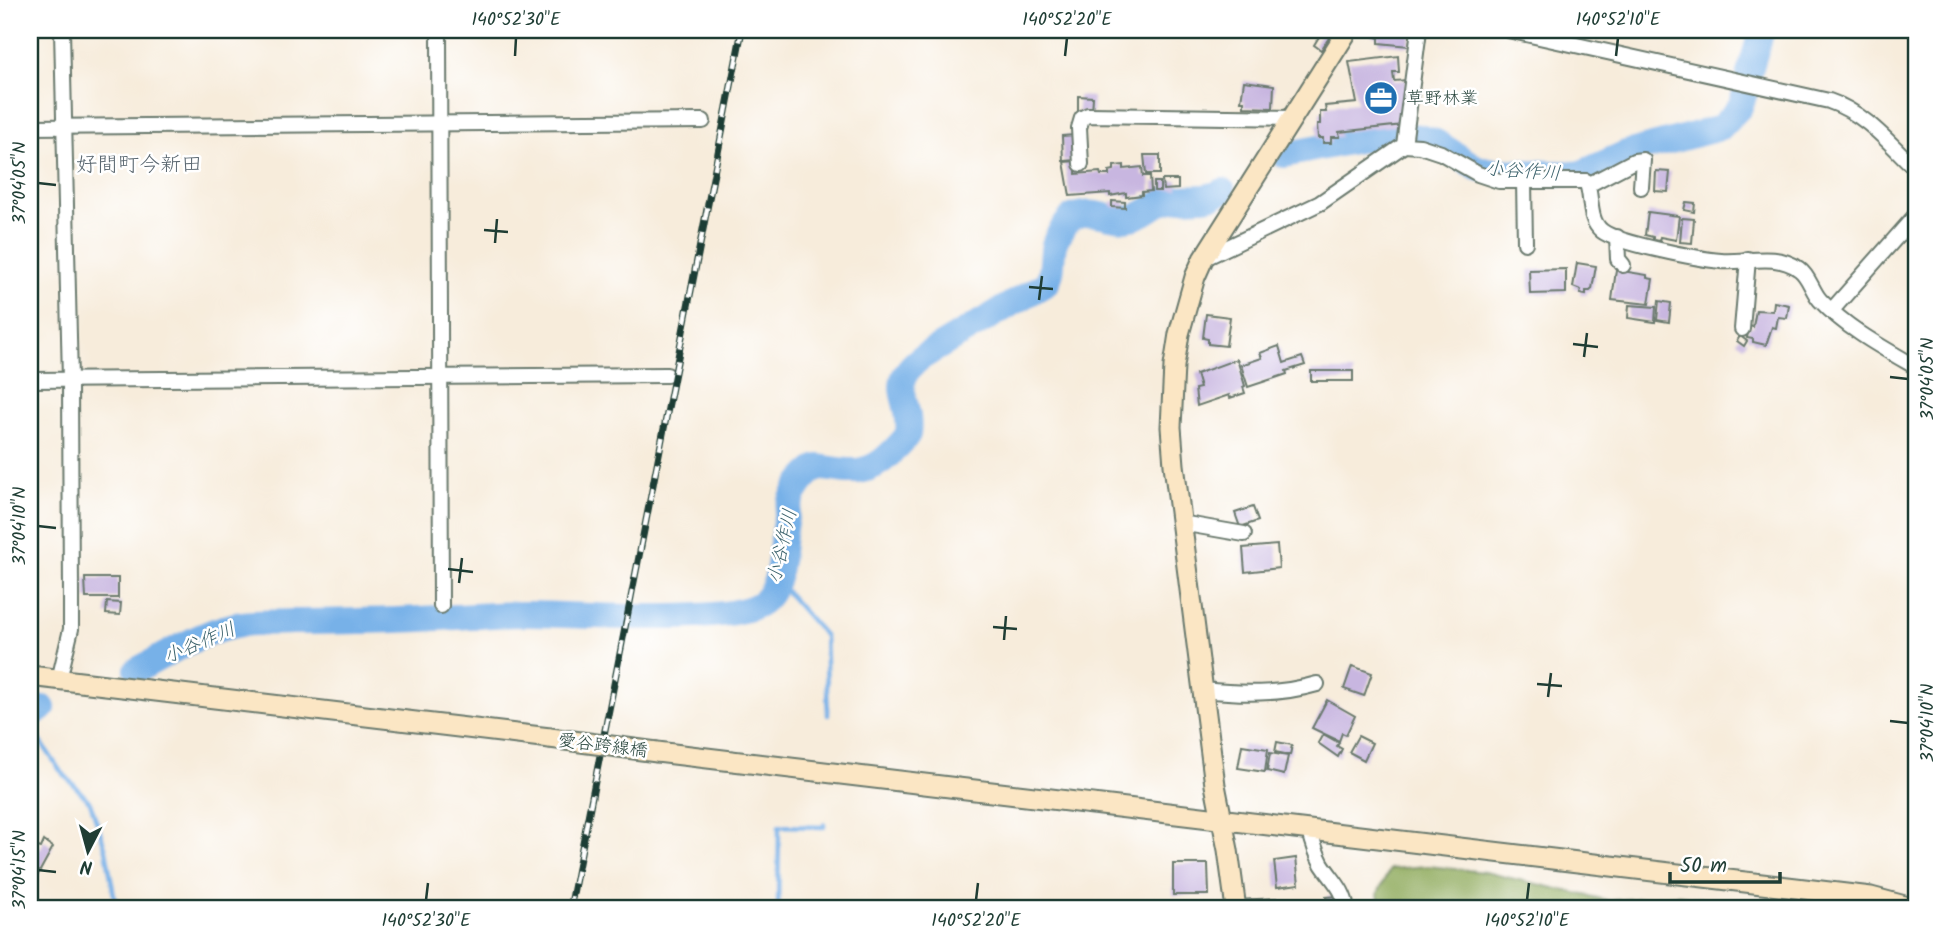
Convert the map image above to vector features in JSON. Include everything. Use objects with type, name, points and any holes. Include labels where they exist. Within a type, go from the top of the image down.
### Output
[{"type":"street","points":[[58,680],[71,629],[70,380],[62,30]]},
{"type":"street","points":[[439,30],[441,606]]},
{"type":"street","points":[[1281,906],[1236,909],[1215,785],[1181,523],[1171,427],[1174,366],[1184,311],[1203,259],[1348,30]]},
{"type":"street","points":[[1203,259],[1320,204],[1404,137],[1419,30]]},
{"type":"street","points":[[1508,30],[1838,104],[1858,114],[1916,169]]},
{"type":"street","points":[[1082,164],[1080,126],[1082,118],[1088,115],[1292,118]]},
{"type":"street","points":[[30,127],[703,121]]},
{"type":"street","points":[[1404,137],[1441,153],[1478,174],[1499,181],[1586,181],[1591,191],[1594,221],[1602,231],[1617,237],[1698,257],[1723,261],[1748,259],[1784,262],[1800,269],[1819,298],[1832,310],[1876,344],[1916,367]]},
{"type":"street","points":[[1588,185],[1634,160],[1643,160],[1641,187]]},
{"type":"street","points":[[1524,181],[1525,243]]},
{"type":"street","points":[[1832,310],[1916,215]]},
{"type":"street","points":[[1617,237],[1618,259],[1623,265]]},
{"type":"street","points":[[1742,330],[1748,259]]},
{"type":"street","points":[[30,380],[667,375]]},
{"type":"street","points":[[1181,523],[1244,534]]},
{"type":"street","name":"愛谷跨線橋","points":[[30,676],[1871,897],[1916,909]]},
{"type":"street","points":[[1203,690],[1233,693],[1276,692],[1317,684]]},
{"type":"street","points":[[1310,831],[1315,850],[1345,894],[1347,909]]},
{"type":"green space","points":[[1428,866],[1485,872],[1610,901],[1678,895],[1764,909],[1380,909],[1378,893],[1390,869]]},
{"type":"building","points":[[1323,30],[1334,30],[1321,50],[1314,45]]},
{"type":"building","points":[[1359,30],[1411,30],[1409,46],[1379,43],[1379,38]]},
{"type":"building","name":"草野林業","points":[[1398,56],[1399,72],[1393,72],[1394,81],[1407,80],[1403,125],[1339,132],[1340,137],[1331,137],[1331,143],[1323,143],[1323,138],[1318,138],[1317,124],[1320,124],[1320,112],[1326,112],[1325,106],[1357,103],[1349,62]]},
{"type":"building","points":[[1244,81],[1274,85],[1273,108],[1244,107],[1244,101],[1241,101]]},
{"type":"building","points":[[1078,96],[1093,97],[1092,113],[1078,112]]},
{"type":"building","points":[[1076,135],[1077,160],[1063,161],[1062,136]]},
{"type":"building","points":[[1144,155],[1160,155],[1160,174],[1146,174]]},
{"type":"building","points":[[1076,161],[1076,174],[1100,172],[1101,175],[1109,175],[1114,166],[1124,165],[1124,169],[1142,167],[1143,176],[1150,176],[1151,191],[1126,197],[1126,193],[1110,196],[1110,193],[1070,196],[1064,162]]},
{"type":"building","points":[[1656,171],[1670,172],[1668,192],[1655,191]]},
{"type":"building","points":[[1162,180],[1178,180],[1178,189],[1163,190]]},
{"type":"building","points":[[1154,182],[1160,182],[1160,191],[1154,191]]},
{"type":"building","points":[[1112,201],[1125,202],[1125,208],[1112,207]]},
{"type":"building","points":[[1686,202],[1695,203],[1694,212],[1684,210]]},
{"type":"building","points":[[1648,212],[1679,216],[1676,240],[1660,237],[1659,241],[1645,235]]},
{"type":"building","points":[[1682,218],[1694,219],[1692,243],[1680,242]]},
{"type":"building","points":[[1577,263],[1596,266],[1592,289],[1586,291],[1586,295],[1580,294],[1581,290],[1573,287]]},
{"type":"building","points":[[1566,269],[1566,293],[1530,294],[1529,270]]},
{"type":"building","points":[[1616,270],[1647,275],[1647,278],[1653,279],[1649,304],[1612,300]]},
{"type":"building","points":[[1659,301],[1671,303],[1669,322],[1657,320]]},
{"type":"building","points":[[1774,302],[1789,305],[1787,318],[1778,317],[1776,328],[1772,327],[1766,345],[1753,342],[1753,339],[1747,338],[1749,326],[1753,327],[1756,310],[1773,311]]},
{"type":"building","points":[[1629,305],[1656,307],[1655,322],[1628,318]]},
{"type":"building","points":[[1206,314],[1230,317],[1226,346],[1208,344],[1208,339],[1203,338]]},
{"type":"building","points":[[1740,336],[1747,341],[1744,346],[1737,341]]},
{"type":"building","points":[[1279,346],[1284,363],[1302,357],[1305,365],[1248,387],[1241,365],[1262,358],[1260,353]]},
{"type":"building","points":[[1237,359],[1245,393],[1230,398],[1229,395],[1197,406],[1195,389],[1200,388],[1196,374]]},
{"type":"building","points":[[1311,371],[1353,371],[1353,381],[1311,381]]},
{"type":"building","points":[[1253,507],[1258,521],[1240,527],[1235,513]]},
{"type":"building","points":[[1277,545],[1279,568],[1245,572],[1243,548]]},
{"type":"building","points":[[85,578],[118,578],[118,598],[86,598]]},
{"type":"building","points":[[107,602],[121,603],[120,615],[106,614]]},
{"type":"building","points":[[1352,666],[1372,673],[1364,696],[1344,689]]},
{"type":"building","points":[[1327,700],[1355,716],[1346,735],[1342,733],[1339,741],[1312,728]]},
{"type":"building","points":[[1323,734],[1339,743],[1337,746],[1342,749],[1338,757],[1318,743]]},
{"type":"building","points":[[1358,736],[1372,743],[1364,760],[1349,752]]},
{"type":"building","points":[[1277,742],[1292,745],[1290,755],[1275,752]]},
{"type":"building","points":[[1242,745],[1268,749],[1265,772],[1238,768]]},
{"type":"building","points":[[1270,753],[1288,756],[1284,775],[1267,771]]},
{"type":"building","points":[[44,841],[53,847],[30,889],[30,848],[41,848]]},
{"type":"building","points":[[1296,858],[1299,884],[1277,887],[1274,861]]},
{"type":"building","points":[[1173,864],[1208,864],[1209,895],[1173,895]]},
{"type":"building","points":[[1340,896],[1342,909],[1327,909],[1326,897]]},
{"type":"waterway","name":"小谷作川","points":[[1748,77],[1762,30]]},
{"type":"waterway","name":"小谷作川","points":[[1284,155],[1388,134],[1419,137],[1436,142],[1477,168],[1579,174],[1626,153],[1720,128],[1740,107],[1745,93]]},
{"type":"waterway","name":"小谷作川","points":[[137,670],[216,630],[243,624],[512,614],[686,617],[744,610],[761,603],[771,591],[777,576],[785,520],[791,500],[801,482],[818,467],[856,471],[873,467],[897,447],[908,434],[902,384],[904,376],[922,357],[1047,283],[1055,241],[1072,217],[1096,214],[1131,218],[1165,201],[1209,196],[1223,191]]},
{"type":"waterway","points":[[775,579],[825,636],[828,715]]},
{"type":"waterway","name":"小谷作川","points":[[30,715],[43,708]]},
{"type":"waterway","points":[[30,725],[59,769],[90,802],[106,850],[115,901],[128,909]]},
{"type":"waterway","points":[[778,909],[779,826],[824,827],[824,824]]},
{"type":"railway","points":[[570,909],[742,30]]},
{"type":"place","name":"草野林業","points":[[1381,98]]},
{"type":"district","name":"好間町今新田","points":[[139,164]]}]
